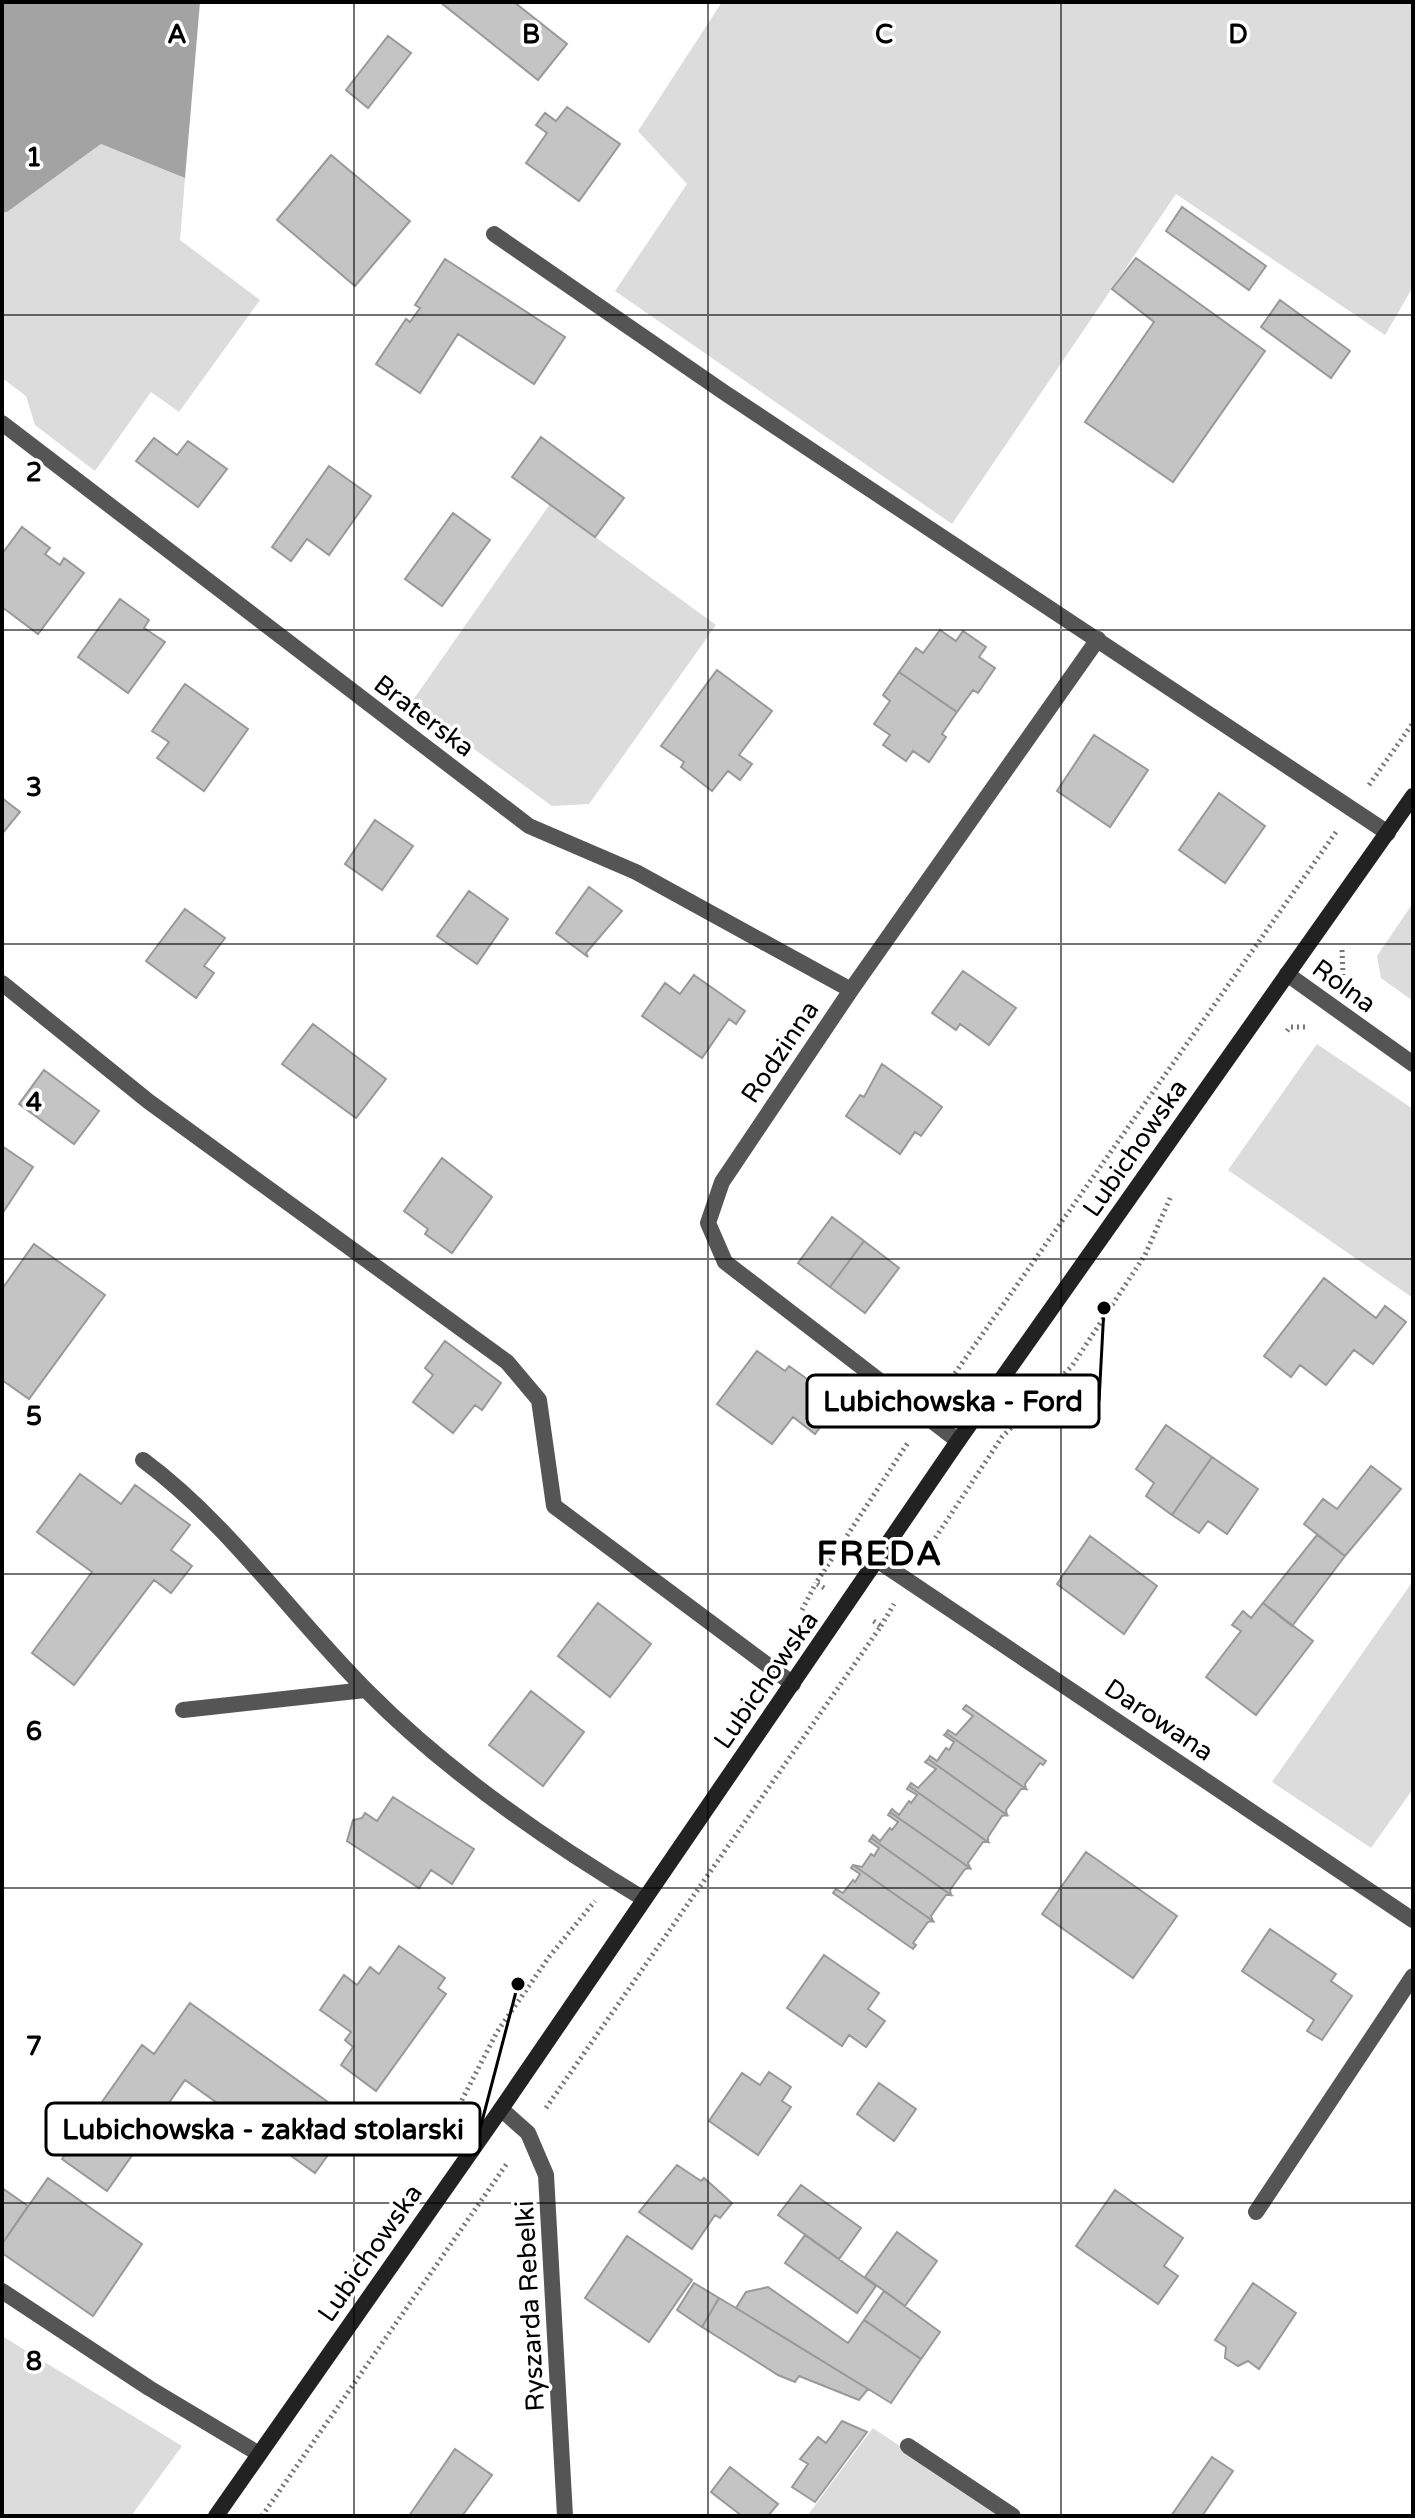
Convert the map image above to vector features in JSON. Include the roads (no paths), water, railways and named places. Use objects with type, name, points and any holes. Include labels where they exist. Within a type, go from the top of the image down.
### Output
[{"type":"street","points":[[494,234],[725,393],[1388,833]]},
{"type":"street","name":"Braterska","points":[[2,423],[529,826],[636,872],[851,990]]},
{"type":"street","name":"Rodzinna","points":[[958,1441],[725,1262],[708,1223],[722,1182],[851,990],[1098,639]]},
{"type":"street","name":"Lubichowska","points":[[216,2516],[501,2109],[958,1441],[1413,796]]},
{"type":"street","name":"Rolna","points":[[1287,974],[1413,1064]]},
{"type":"street","points":[[2,983],[148,1101],[507,1362],[539,1400],[554,1506],[793,1684]]},
{"type":"street","points":[[143,1460],[181,1488],[365,1690],[427,1750],[613,1881],[644,1899]]},
{"type":"street","name":"Darowana","points":[[877,1560],[1413,1920]]},
{"type":"street","points":[[183,1710],[365,1690]]},
{"type":"street","points":[[1256,2212],[1413,1976]]},
{"type":"street","name":"Ryszarda Rebelki","points":[[501,2109],[528,2133],[546,2175],[565,2516]]},
{"type":"street","points":[[2,2291],[149,2388],[259,2454]]},
{"type":"street","points":[[908,2446],[1013,2516]]},
{"type":"place","name":"Lubichowska - Ford","points":[[1104,1308]]},
{"type":"place","name":"Lubichowska - zakład stolarski","points":[[518,1984]]},
{"type":"district","name":"FREDA","points":[[880,1554]]}]
